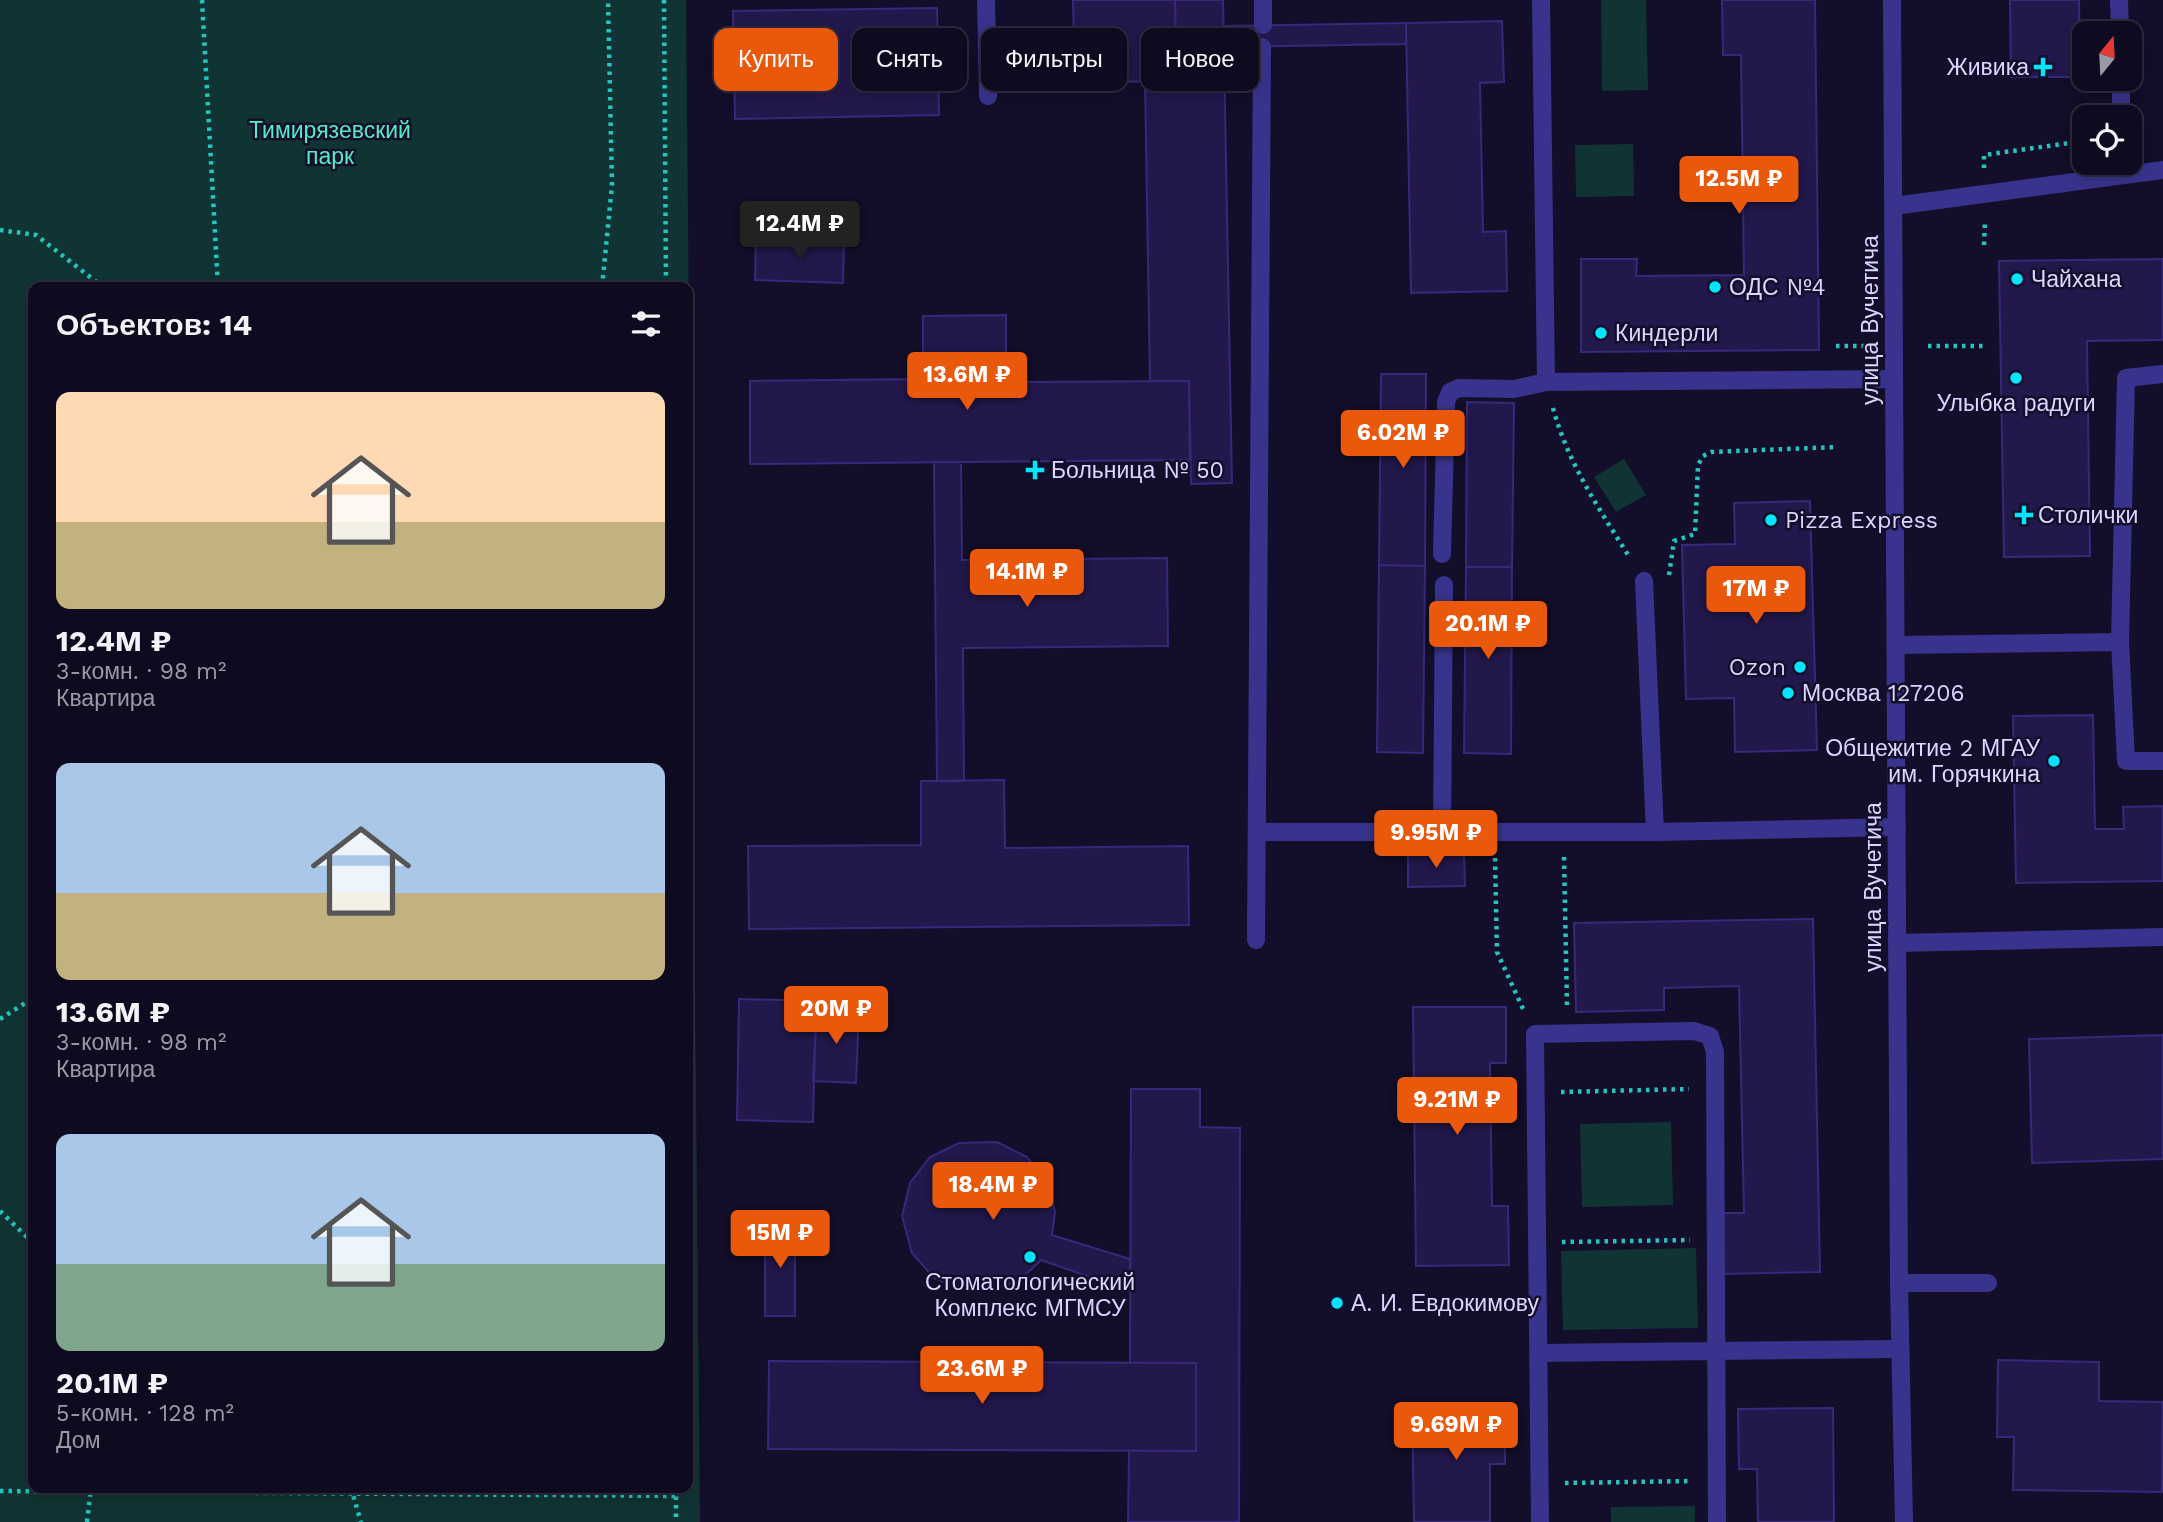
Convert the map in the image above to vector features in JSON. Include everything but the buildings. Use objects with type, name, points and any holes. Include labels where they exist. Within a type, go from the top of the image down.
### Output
[{"type":"street","points":[[986,0],[988,96]]},
{"type":"street","points":[[1263,0],[1263,25]]},
{"type":"street","points":[[1541,0],[1546,382]]},
{"type":"street","name":"улица Вучетича","points":[[1892,0],[1898,645],[1896,943],[1899,1349],[1904,1522]]},
{"type":"street","points":[[2119,0],[2120,21]]},
{"type":"street","points":[[1256,940],[1262,47]]},
{"type":"street","points":[[2142,170],[2163,170]]},
{"type":"street","points":[[1894,206],[2084,175]]},
{"type":"street","points":[[2163,374],[2126,379],[2120,642],[2126,761],[2163,761]]},
{"type":"street","points":[[1442,554],[1446,401],[1450,393],[1459,388],[1514,389],[1546,382],[1894,379]]},
{"type":"street","points":[[1644,581],[1654,832]]},
{"type":"street","points":[[1442,832],[1444,584]]},
{"type":"street","points":[[1898,645],[2120,642]]},
{"type":"street","points":[[1257,832],[1654,832],[1897,827]]},
{"type":"street","points":[[1896,943],[2163,937]]},
{"type":"street","points":[[1540,1522],[1535,1034],[1694,1031],[1710,1036],[1715,1052],[1717,1522]]},
{"type":"street","points":[[1899,1283],[1988,1283]]},
{"type":"street","points":[[1538,1353],[1899,1349]]},
{"type":"path","points":[[202,0],[218,282]]},
{"type":"path","points":[[602,282],[612,186],[608,0]]},
{"type":"path","points":[[664,0],[666,282]]},
{"type":"path","points":[[1984,171],[1984,155],[2072,143]]},
{"type":"path","points":[[1984,245],[1985,220]]},
{"type":"path","points":[[0,230],[36,235],[97,282]]},
{"type":"path","points":[[1836,346],[1870,346]]},
{"type":"path","points":[[1928,346],[1987,346]]},
{"type":"path","points":[[1546,382],[1561,438],[1577,473],[1644,581],[1668,577],[1674,541],[1695,534],[1698,465],[1703,456],[1711,452],[1837,447]]},
{"type":"path","points":[[1494,832],[1497,952],[1535,1034]]},
{"type":"path","points":[[1563,832],[1567,1034]]},
{"type":"path","points":[[0,1019],[28,1001]]},
{"type":"path","points":[[1536,1092],[1715,1088]]},
{"type":"path","points":[[0,1211],[28,1238]]},
{"type":"path","points":[[1537,1243],[1716,1240]]},
{"type":"path","points":[[1539,1483],[1717,1481]]},
{"type":"path","points":[[0,1491],[28,1491]]},
{"type":"path","points":[[87,1522],[91,1493]]},
{"type":"path","points":[[353,1493],[361,1522]]},
{"type":"path","points":[[514,1493],[676,1496],[676,1522]]},
{"type":"green space","name":"Тимирязевский парк","points":[[0,0],[686,0],[689,282],[28,282],[28,1493],[693,1493],[693,761],[700,1522],[0,1522]]},
{"type":"green space","points":[[1601,0],[1646,0],[1648,90],[1602,91]]},
{"type":"green space","points":[[1633,144],[1634,196],[1576,197],[1575,145]]},
{"type":"green space","points":[[1624,459],[1646,495],[1616,512],[1594,477]]},
{"type":"green space","points":[[1671,1122],[1673,1205],[1582,1207],[1580,1124]]},
{"type":"green space","points":[[1696,1248],[1698,1328],[1563,1330],[1561,1251]]},
{"type":"green space","points":[[1695,1506],[1695,1522],[1611,1522],[1611,1507]]},
{"type":"place","name":"Живика","points":[[2043,67]]},
{"type":"place","name":"Чайхана","points":[[2017,279]]},
{"type":"place","name":"ОДС №4","points":[[1715,287]]},
{"type":"place","name":"Киндерли","points":[[1601,333]]},
{"type":"place","name":"Улыбка радуги","points":[[2016,378]]},
{"type":"place","name":"Больница № 50","points":[[1035,470]]},
{"type":"place","name":"Столички","points":[[2024,515]]},
{"type":"place","name":"Pizza Express","points":[[1771,520]]},
{"type":"place","name":"Ozon","points":[[1800,667]]},
{"type":"place","name":"Москва 127206","points":[[1788,693]]},
{"type":"place","name":"Общежитие 2 МГАУ им. Горячкина","points":[[2054,761]]},
{"type":"place","name":"Стоматологический Комплекс МГМСУ","points":[[1030,1257]]},
{"type":"place","name":"А. И. Евдокимову","points":[[1337,1303]]}]
